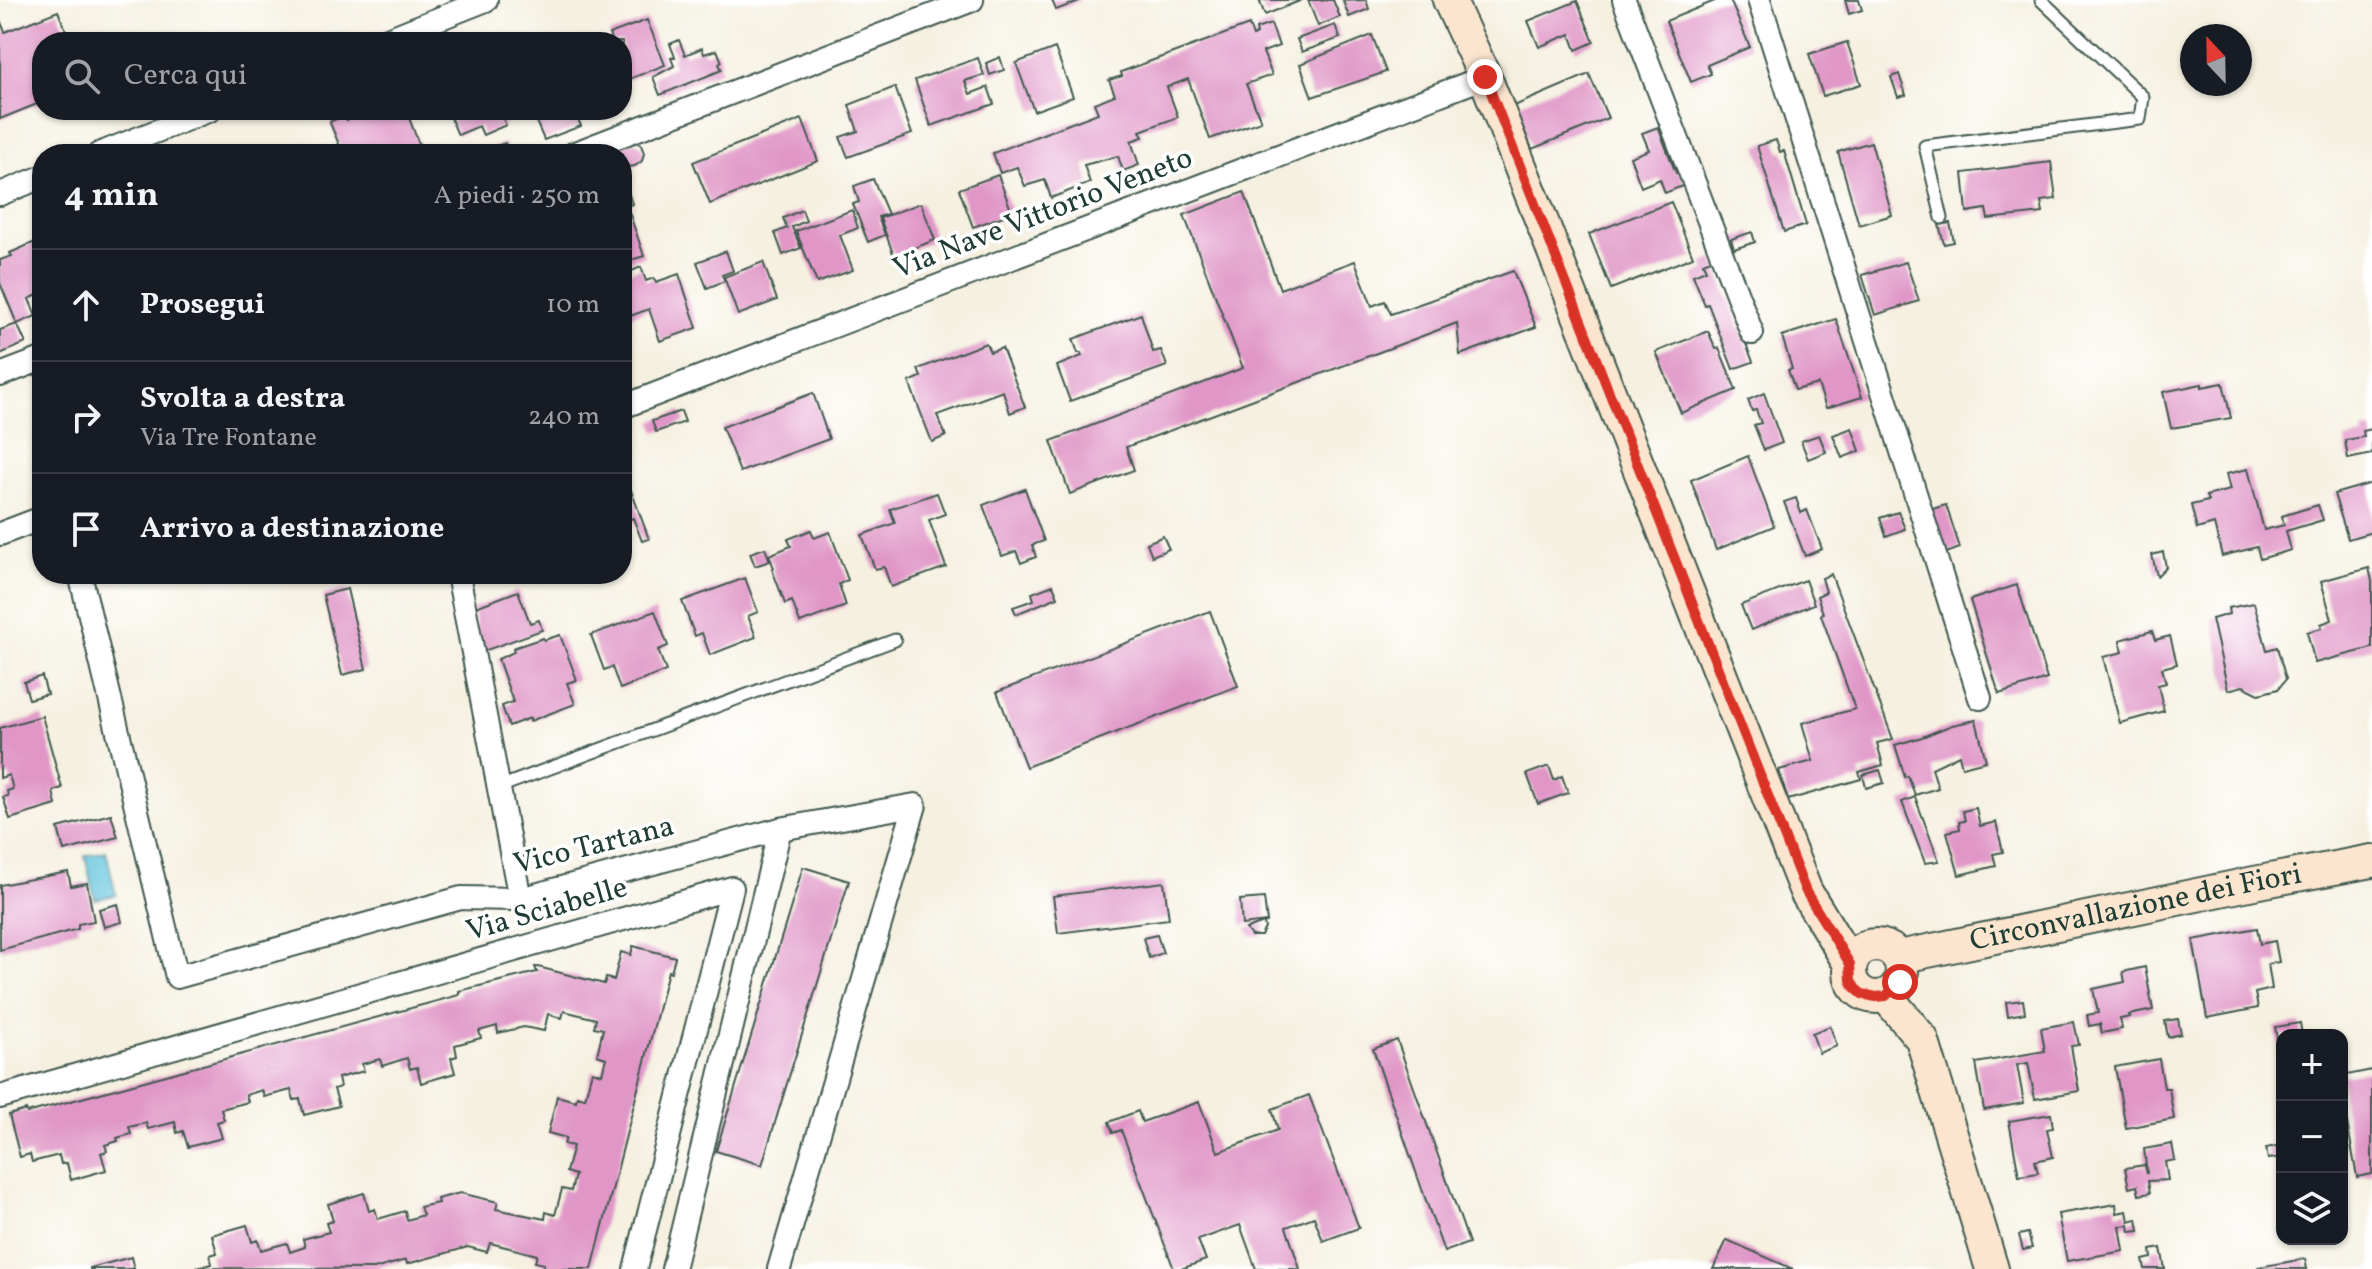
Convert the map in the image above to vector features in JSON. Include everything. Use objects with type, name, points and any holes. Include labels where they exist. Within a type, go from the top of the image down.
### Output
[{"type":"street","points":[[405,32],[486,0]]},
{"type":"street","points":[[599,144],[972,0]]},
{"type":"street","points":[[1449,0],[1485,77],[1806,892],[1850,964],[1855,988],[1871,997],[1886,996],[1900,982],[1902,966],[1892,950],[1874,944],[1856,953],[1850,964]]},
{"type":"street","points":[[1624,0],[1752,333]]},
{"type":"street","points":[[1759,0],[1980,698]]},
{"type":"street","name":"Via Nave Vittorio Veneto","points":[[632,403],[1485,77]]},
{"type":"street","points":[[124,144],[185,120]]},
{"type":"street","points":[[0,194],[32,181]]},
{"type":"street","points":[[0,375],[32,363]]},
{"type":"street","points":[[0,534],[32,522]]},
{"type":"street","name":"Vico Tartana","points":[[82,584],[177,977],[461,898],[520,899],[780,829],[915,805],[779,1269]]},
{"type":"street","points":[[460,584],[520,899]]},
{"type":"street","points":[[673,1269],[780,829]]},
{"type":"street","name":"Circonvallazione dei Fiori","points":[[1899,957],[2372,861]]},
{"type":"street","name":"Via Sciabelle","points":[[0,1097],[732,888],[635,1269]]},
{"type":"street","points":[[1886,996],[1922,1039],[1992,1269]]},
{"type":"lane","points":[[1942,218],[1925,146],[2140,119],[2143,97],[2041,0]]},
{"type":"lane","points":[[499,787],[895,640]]},
{"type":"water","points":[[106,851],[116,895],[95,899],[85,856]]},
{"type":"building","points":[[1052,0],[1082,0],[1056,10]]},
{"type":"building","points":[[1259,0],[1302,0],[1265,15]]},
{"type":"building","points":[[1308,0],[1333,0],[1340,17],[1318,26]]},
{"type":"building","points":[[1366,0],[1369,9],[1349,17],[1343,1]]},
{"type":"building","points":[[1717,0],[1730,0],[1750,47],[1707,65],[1711,74],[1691,82],[1666,21]]},
{"type":"building","points":[[1845,0],[1859,0],[1862,10],[1849,14]]},
{"type":"building","points":[[1577,1],[1594,42],[1576,50],[1570,34],[1539,47],[1528,21]]},
{"type":"building","points":[[58,11],[67,32],[32,32],[32,106],[0,119],[0,20],[5,32]]},
{"type":"building","points":[[647,20],[665,65],[632,78],[632,32],[614,32]]},
{"type":"building","points":[[1271,24],[1279,46],[1263,52],[1272,75],[1246,84],[1261,121],[1210,139],[1188,79],[1167,87],[1178,117],[1140,131],[1143,137],[1131,141],[1139,165],[1123,171],[1118,156],[1084,165],[1090,183],[1051,198],[1045,180],[1025,186],[1017,167],[1000,173],[993,153],[1098,113],[1094,103],[1115,95],[1109,80],[1122,76],[1121,72],[1249,25],[1253,36],[1257,34],[1256,29]]},
{"type":"building","points":[[1335,25],[1340,38],[1302,52],[1297,39]]},
{"type":"building","points":[[1372,35],[1386,72],[1312,97],[1300,64]]},
{"type":"building","points":[[679,40],[685,55],[702,48],[704,54],[717,50],[722,70],[660,95],[653,77],[674,66],[671,58],[675,57],[670,44]]},
{"type":"building","points":[[1847,42],[1861,84],[1823,96],[1809,54]]},
{"type":"building","points":[[1055,48],[1073,97],[1034,111],[1016,63]]},
{"type":"building","points":[[1000,57],[1004,70],[990,75],[986,63]]},
{"type":"building","points":[[978,58],[984,75],[965,81],[970,94],[988,87],[994,104],[931,126],[915,80]]},
{"type":"building","points":[[1589,74],[1608,118],[1532,149],[1514,106]]},
{"type":"building","points":[[1899,74],[1906,95],[1898,97],[1891,77]]},
{"type":"building","points":[[895,87],[912,134],[848,157],[840,137],[858,131],[849,105]]},
{"type":"building","points":[[802,119],[818,161],[710,204],[693,162]]},
{"type":"building","points":[[410,120],[419,144],[339,144],[331,121]]},
{"type":"building","points":[[451,120],[504,120],[506,125],[483,135],[479,126],[458,135]]},
{"type":"building","points":[[535,120],[578,120],[581,126],[544,140]]},
{"type":"building","points":[[1658,127],[1676,173],[1680,171],[1685,185],[1665,193],[1660,179],[1641,187],[1630,157],[1649,150],[1642,133]]},
{"type":"building","points":[[1776,140],[1780,152],[1784,151],[1806,225],[1784,232],[1757,146]]},
{"type":"building","points":[[634,141],[641,145],[644,153],[642,161],[635,166],[632,166],[632,144],[625,144]]},
{"type":"building","points":[[1871,142],[1892,215],[1859,225],[1838,152]]},
{"type":"building","points":[[2051,162],[2056,199],[2041,201],[2043,213],[1988,219],[1986,209],[1967,212],[1963,173]]},
{"type":"building","points":[[998,175],[1012,213],[973,227],[959,189]]},
{"type":"building","points":[[873,179],[888,214],[878,217],[885,235],[868,242],[853,204],[859,202],[854,186]]},
{"type":"building","points":[[1244,192],[1280,289],[1355,261],[1372,306],[1385,301],[1391,314],[1513,271],[1536,327],[1460,355],[1457,323],[1126,447],[1134,470],[1070,494],[1051,441],[1243,368],[1184,215]]},
{"type":"building","points":[[1671,202],[1693,257],[1611,289],[1589,234]]},
{"type":"building","points":[[921,203],[935,240],[894,256],[880,218]]},
{"type":"building","points":[[802,210],[806,221],[792,227],[801,248],[783,255],[775,233],[787,228],[783,218]]},
{"type":"building","points":[[852,210],[858,228],[840,235],[853,270],[817,283],[796,231]]},
{"type":"building","points":[[632,221],[644,256],[632,260]]},
{"type":"building","points":[[1950,223],[1954,242],[1944,244],[1939,225]]},
{"type":"building","points":[[1752,232],[1755,242],[1734,249],[1731,239]]},
{"type":"building","points":[[32,243],[32,298],[29,299],[32,318],[17,324],[0,283],[0,260],[12,256],[10,253]]},
{"type":"building","points":[[726,251],[733,271],[722,275],[725,281],[707,288],[697,262]]},
{"type":"building","points":[[1713,259],[1753,362],[1733,369],[1708,304],[1705,305],[1693,275],[1706,270],[1703,263]]},
{"type":"building","points":[[763,262],[777,300],[738,315],[724,277]]},
{"type":"building","points":[[1906,262],[1919,301],[1875,315],[1862,275]]},
{"type":"building","points":[[641,267],[646,281],[654,278],[656,282],[679,274],[697,328],[660,341],[649,309],[632,315],[632,271]]},
{"type":"building","points":[[1141,314],[1153,352],[1161,350],[1167,366],[1070,401],[1057,366],[1082,356],[1073,339]]},
{"type":"building","points":[[1836,319],[1862,397],[1826,408],[1818,384],[1795,390],[1782,336]]},
{"type":"building","points":[[17,324],[26,343],[0,354],[0,330]]},
{"type":"building","points":[[1708,331],[1716,349],[1719,348],[1736,390],[1681,413],[1656,352]]},
{"type":"building","points":[[986,343],[990,352],[1002,348],[1025,407],[1010,413],[1003,391],[937,415],[946,436],[932,442],[909,382],[921,377],[918,369]]},
{"type":"building","points":[[2223,383],[2231,418],[2171,428],[2163,392]]},
{"type":"building","points":[[813,393],[829,439],[740,472],[722,427]]},
{"type":"building","points":[[1764,393],[1782,443],[1764,450],[1754,425],[1761,423],[1748,400]]},
{"type":"building","points":[[681,411],[685,422],[656,432],[652,421]]},
{"type":"building","points":[[1852,428],[1860,451],[1842,458],[1833,435]]},
{"type":"building","points":[[2372,429],[2372,454],[2348,459],[2345,440],[2364,437],[2363,431]]},
{"type":"building","points":[[1819,435],[1826,452],[1808,459],[1801,441]]},
{"type":"building","points":[[1748,456],[1774,526],[1716,550],[1691,480]]},
{"type":"building","points":[[2248,469],[2264,530],[2284,525],[2282,516],[2318,505],[2323,520],[2286,531],[2291,550],[2260,559],[2257,547],[2222,556],[2214,524],[2197,529],[2191,505],[2208,501],[2206,496],[2230,490],[2226,474]]},
{"type":"building","points":[[2372,483],[2372,532],[2348,539],[2334,494]]},
{"type":"building","points":[[1025,489],[1044,541],[1032,545],[1036,557],[1021,563],[1016,551],[1002,556],[983,505]]},
{"type":"building","points":[[632,493],[649,539],[642,541],[633,518]]},
{"type":"building","points":[[937,493],[945,514],[929,520],[946,567],[891,587],[884,567],[875,569],[862,535],[895,523],[890,509]]},
{"type":"building","points":[[1796,498],[1801,513],[1807,510],[1822,549],[1805,556],[1784,502]]},
{"type":"building","points":[[1946,505],[1960,548],[1944,554],[1929,510]]},
{"type":"building","points":[[1898,512],[1905,529],[1886,536],[1880,518]]},
{"type":"building","points":[[811,530],[814,538],[830,532],[848,580],[839,584],[846,606],[800,623],[792,601],[785,604],[769,555],[791,546],[788,539]]},
{"type":"building","points":[[1163,536],[1169,549],[1152,556],[1147,543]]},
{"type":"building","points":[[765,548],[770,561],[755,566],[750,553]]},
{"type":"building","points":[[2163,552],[2166,567],[2157,576],[2152,555]]},
{"type":"building","points":[[2369,568],[2372,581],[2372,648],[2315,663],[2307,632],[2322,628],[2321,624],[2332,620],[2321,581]]},
{"type":"building","points":[[1831,574],[1893,739],[1877,743],[1883,765],[1859,772],[1861,779],[1788,800],[1779,770],[1813,761],[1802,723],[1855,709],[1817,596],[1826,592],[1822,578]]},
{"type":"building","points":[[745,578],[758,612],[748,616],[756,637],[710,655],[702,633],[695,636],[682,601]]},
{"type":"building","points":[[1805,580],[1814,604],[1751,630],[1741,605]]},
{"type":"building","points":[[1053,585],[1058,597],[1016,614],[1013,607],[1034,600],[1032,593]]},
{"type":"building","points":[[2017,585],[2047,679],[1999,694],[1970,600]]},
{"type":"building","points":[[347,589],[366,669],[342,675],[323,595]]},
{"type":"building","points":[[518,591],[530,623],[539,620],[542,630],[481,652],[473,608]]},
{"type":"building","points":[[2254,603],[2267,650],[2277,647],[2286,679],[2278,689],[2259,694],[2243,686],[2228,690],[2212,619],[2229,614],[2228,608]]},
{"type":"building","points":[[655,611],[668,646],[658,650],[666,671],[620,689],[612,667],[604,670],[591,635]]},
{"type":"building","points":[[1210,611],[1238,686],[1026,767],[997,692]]},
{"type":"building","points":[[2152,631],[2155,640],[2170,636],[2177,664],[2162,668],[2166,683],[2158,685],[2164,711],[2120,723],[2103,657],[2123,652],[2120,640]]},
{"type":"building","points":[[560,635],[577,680],[567,683],[575,704],[509,726],[502,706],[513,702],[498,659],[514,652],[513,648]]},
{"type":"building","points":[[42,676],[47,694],[29,699],[24,682]]},
{"type":"building","points":[[42,716],[62,788],[53,791],[56,805],[10,819],[3,797],[13,789],[9,775],[0,778],[0,728]]},
{"type":"building","points":[[1976,720],[1986,761],[1962,767],[1959,755],[1932,768],[1938,788],[1915,795],[1908,776],[1905,777],[1895,745]]},
{"type":"building","points":[[1549,766],[1554,780],[1562,776],[1568,793],[1538,804],[1527,774]]},
{"type":"building","points":[[1880,770],[1884,783],[1866,788],[1863,775]]},
{"type":"building","points":[[1915,797],[1939,861],[1925,863],[1902,802]]},
{"type":"building","points":[[1976,808],[1980,826],[1996,822],[2003,852],[1993,854],[1996,866],[1959,875],[1947,832],[1960,829],[1959,822],[1965,821],[1963,811]]},
{"type":"building","points":[[111,814],[118,837],[64,851],[58,828]]},
{"type":"building","points":[[803,867],[849,881],[762,1165],[716,1151]]},
{"type":"building","points":[[68,872],[71,886],[87,883],[94,921],[78,924],[78,929],[0,950],[0,885]]},
{"type":"building","points":[[1164,882],[1169,919],[1058,933],[1053,896]]},
{"type":"building","points":[[1264,898],[1267,922],[1242,925],[1240,900]]},
{"type":"building","points":[[118,904],[122,922],[104,927],[99,909]]},
{"type":"building","points":[[1264,923],[1261,936],[1251,936],[1246,929]]},
{"type":"building","points":[[2257,928],[2260,944],[2275,941],[2279,962],[2268,964],[2272,989],[2255,993],[2258,1008],[2207,1018],[2193,940]]},
{"type":"building","points":[[1157,935],[1163,953],[1149,958],[1143,938]]},
{"type":"building","points":[[633,946],[675,957],[671,972],[668,971],[592,1269],[543,1269],[544,1264],[535,1262],[537,1255],[490,1243],[487,1252],[468,1247],[407,1264],[406,1260],[374,1269],[196,1268],[212,1264],[210,1255],[217,1253],[212,1235],[247,1225],[252,1242],[258,1240],[261,1250],[287,1243],[290,1252],[305,1247],[303,1239],[329,1232],[326,1223],[333,1221],[328,1204],[364,1193],[369,1211],[375,1209],[378,1219],[405,1211],[407,1220],[423,1215],[420,1207],[460,1193],[498,1202],[496,1209],[545,1219],[546,1212],[555,1215],[562,1189],[571,1191],[575,1175],[566,1172],[573,1146],[564,1144],[566,1138],[548,1133],[557,1096],[576,1101],[577,1096],[585,1098],[592,1071],[602,1074],[606,1058],[597,1055],[603,1029],[594,1027],[596,1019],[564,1011],[562,1018],[548,1014],[544,1031],[524,1027],[498,1033],[497,1026],[479,1031],[481,1038],[455,1045],[457,1056],[451,1058],[455,1073],[421,1083],[417,1067],[410,1069],[407,1058],[382,1066],[380,1059],[362,1064],[364,1071],[338,1078],[340,1087],[334,1089],[339,1106],[304,1115],[300,1099],[294,1100],[291,1090],[264,1097],[262,1090],[246,1095],[248,1102],[221,1109],[224,1120],[217,1122],[222,1138],[188,1147],[183,1131],[177,1133],[175,1122],[148,1129],[146,1123],[129,1127],[131,1134],[105,1145],[107,1151],[101,1153],[106,1170],[71,1180],[67,1163],[61,1164],[59,1155],[32,1162],[30,1154],[20,1157],[9,1115],[26,1110],[27,1113],[459,995],[459,991],[537,972],[535,967],[604,984],[606,978],[614,980],[621,952],[631,955]]},
{"type":"building","points":[[2145,967],[2153,1010],[2120,1019],[2122,1029],[2102,1033],[2100,1024],[2089,1026],[2087,1015],[2098,1013],[2093,989],[2125,982],[2123,972]]},
{"type":"building","points":[[2023,1000],[2025,1013],[2008,1016],[2006,1002]]},
{"type":"building","points":[[2178,1019],[2181,1034],[2168,1037],[2165,1021]]},
{"type":"building","points":[[2074,1022],[2079,1045],[2071,1046],[2079,1091],[2035,1099],[2028,1063],[2017,1065],[2024,1103],[1984,1110],[1976,1063],[2045,1051],[2041,1028]]},
{"type":"building","points":[[2300,1023],[2301,1029],[2276,1029],[2276,1033],[2275,1027]]},
{"type":"building","points":[[1830,1026],[1837,1046],[1819,1053],[1812,1033]]},
{"type":"building","points":[[1397,1040],[1469,1243],[1444,1252],[1373,1049]]},
{"type":"building","points":[[2159,1059],[2164,1088],[2169,1088],[2174,1119],[2126,1128],[2115,1067]]},
{"type":"building","points":[[2372,1070],[2372,1174],[2357,1177],[2348,1128],[2348,1075]]},
{"type":"building","points":[[1309,1095],[1359,1228],[1323,1241],[1314,1217],[1286,1227],[1300,1269],[1256,1269],[1240,1225],[1198,1240],[1206,1260],[1174,1269],[1121,1130],[1113,1133],[1109,1122],[1138,1111],[1142,1122],[1199,1102],[1218,1152],[1278,1130],[1272,1109]]},
{"type":"building","points":[[2051,1114],[2053,1128],[2047,1129],[2053,1157],[2035,1161],[2038,1173],[2019,1176],[2009,1121]]},
{"type":"building","points":[[2172,1144],[2175,1160],[2165,1162],[2168,1180],[2148,1181],[2150,1193],[2139,1195],[2137,1186],[2129,1188],[2125,1168],[2145,1165],[2147,1174],[2144,1149]]},
{"type":"building","points":[[2276,1146],[2276,1158],[2268,1159],[2266,1148]]},
{"type":"building","points":[[2116,1204],[2117,1213],[2127,1211],[2129,1221],[2137,1219],[2139,1231],[2130,1232],[2129,1225],[2120,1226],[2124,1251],[2067,1261],[2058,1214]]},
{"type":"building","points":[[2028,1233],[2032,1248],[2023,1250],[2019,1235]]},
{"type":"building","points":[[1727,1240],[1793,1269],[1713,1269]]},
{"type":"building","points":[[2161,1248],[2165,1269],[2145,1269],[2143,1260],[2152,1258],[2151,1250]]},
{"type":"building","points":[[131,1257],[134,1269],[90,1269],[90,1268]]},
{"type":"building","points":[[2305,1259],[2307,1269],[2258,1269],[2258,1267]]},
{"type":"route","points":[[1485,77],[1806,892],[1850,964],[1849,973],[1855,988],[1871,997],[1886,996],[1900,982]]}]
